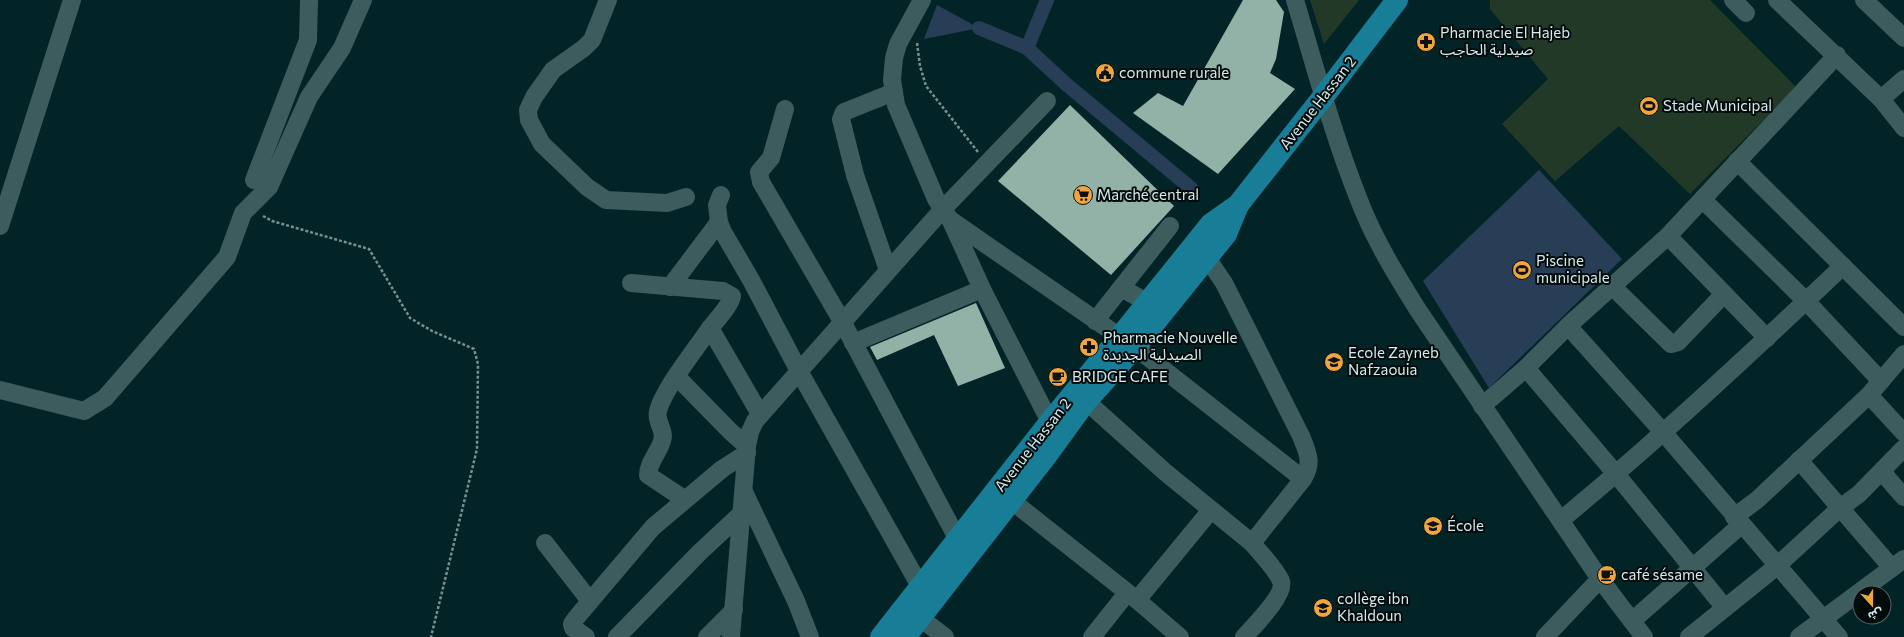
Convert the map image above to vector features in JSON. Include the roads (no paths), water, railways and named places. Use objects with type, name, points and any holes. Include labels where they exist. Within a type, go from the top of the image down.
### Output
[{"type":"main road","name":"Avenue Hassan 2","points":[[881,637],[1050,422],[1207,258],[1226,234],[1238,205],[1397,0]]},
{"type":"main road","name":"Avenue Hassan 2","points":[[905,637],[1012,501],[1086,401],[1128,342],[1147,302],[1211,224],[1238,205]]},
{"type":"street","points":[[0,226],[72,0]]},
{"type":"street","points":[[254,180],[308,40],[309,0]]},
{"type":"street","points":[[0,390],[84,411],[105,398],[227,257],[243,213],[269,186],[309,97],[342,48],[363,0]]},
{"type":"street","points":[[608,0],[592,40],[584,48],[552,70],[529,104],[529,120],[542,144],[587,187],[606,200],[667,203],[686,197]]},
{"type":"street","points":[[922,0],[898,44],[892,69],[894,92],[899,113],[936,199],[947,215],[982,289],[1050,422]]},
{"type":"street","points":[[1295,0],[1323,97],[1359,201],[1390,265],[1482,406],[1600,579],[1644,637]]},
{"type":"street","points":[[1733,0],[1746,13]]},
{"type":"street","points":[[1777,0],[1837,55],[1881,99],[1904,128]]},
{"type":"street","points":[[1864,0],[1904,38]]},
{"type":"street","points":[[1482,406],[1526,368],[1568,326],[1668,236],[1837,55]]},
{"type":"street","points":[[1881,99],[1904,79]]},
{"type":"street","points":[[888,270],[855,175],[841,115],[848,110],[894,92]]},
{"type":"street","points":[[731,637],[747,449],[750,432],[760,414],[843,323],[888,270],[947,215],[988,162],[1047,101]]},
{"type":"street","points":[[785,109],[771,158],[760,169],[759,177],[854,343],[958,540]]},
{"type":"street","points":[[1737,161],[1904,327]]},
{"type":"street","points":[[721,195],[717,205],[719,222],[799,372],[920,586]]},
{"type":"street","points":[[1703,200],[1806,301],[1881,381]]},
{"type":"street","points":[[947,215],[1128,342],[1303,479]]},
{"type":"street","points":[[670,287],[719,222]]},
{"type":"street","points":[[1095,320],[1170,226]]},
{"type":"street","points":[[1668,236],[1767,338]]},
{"type":"street","points":[[1207,258],[1224,283],[1302,436],[1309,456],[1308,471],[1303,479],[1252,543]]},
{"type":"street","points":[[1561,520],[1663,432],[1767,338],[1843,266]]},
{"type":"street","points":[[632,283],[723,291],[732,296],[731,302],[710,328],[677,376],[660,403],[658,411],[658,420],[664,434],[648,473],[658,482],[684,499]]},
{"type":"street","points":[[1613,287],[1672,344],[1678,342],[1724,294]]},
{"type":"street","points":[[1121,288],[1147,302]]},
{"type":"street","points":[[854,343],[982,289]]},
{"type":"street","points":[[1568,326],[1663,432],[1838,637]]},
{"type":"street","points":[[710,328],[760,414]]},
{"type":"street","points":[[1632,621],[1691,569],[1757,500],[1869,395],[1904,354]]},
{"type":"street","points":[[1526,368],[1616,474],[1691,569],[1725,608]]},
{"type":"street","points":[[677,376],[747,449]]},
{"type":"street","points":[[1869,395],[1904,433]]},
{"type":"street","points":[[1086,401],[1165,472],[1252,543],[1278,577],[1282,584],[1278,596],[1244,637]]},
{"type":"street","points":[[1689,637],[1777,566],[1840,508],[1859,494],[1904,448]]},
{"type":"street","points":[[586,637],[574,630],[572,624],[653,527],[684,499],[747,449]]},
{"type":"street","points":[[1799,460],[1840,508],[1898,564],[1799,637]]},
{"type":"street","points":[[1882,472],[1904,497]]},
{"type":"street","points":[[744,492],[793,595],[810,637]]},
{"type":"street","points":[[1012,501],[1132,596],[1169,634]]},
{"type":"street","points":[[1092,637],[1211,510]]},
{"type":"street","points":[[617,637],[700,552],[742,513]]},
{"type":"street","points":[[545,543],[590,601]]},
{"type":"street","points":[[1545,637],[1600,579]]},
{"type":"street","points":[[707,637],[734,610]]},
{"type":"street","points":[[920,618],[945,637]]},
{"type":"water","points":[[937,5],[979,28],[924,39]]},
{"type":"water","name":"Piscine municipale","points":[[1539,170],[1622,259],[1489,388],[1423,281]]},
{"type":"waterway","points":[[1027,48],[1047,0]]},
{"type":"waterway","points":[[979,28],[1027,48],[1066,84],[1192,189]]},
{"type":"place","name":"Pharmacie El Hajeb صيدلية الحاجب","points":[[1426,42]]},
{"type":"place","name":"commune rurale","points":[[1105,73]]},
{"type":"place","name":"Stade Municipal","points":[[1649,106]]},
{"type":"place","name":"Marché central","points":[[1083,195]]},
{"type":"place","name":"Piscine municipale","points":[[1522,270]]},
{"type":"place","name":"Pharmacie Nouvelle الصيدلية الجديدة","points":[[1089,347]]},
{"type":"place","name":"Ecole Zayneb Nafzaouia","points":[[1334,362]]},
{"type":"place","name":"BRIDGE CAFE","points":[[1058,377]]},
{"type":"place","name":"École","points":[[1433,526]]},
{"type":"place","name":"café sésame","points":[[1607,575]]},
{"type":"place","name":"collège ibn Khaldoun","points":[[1323,608]]}]
